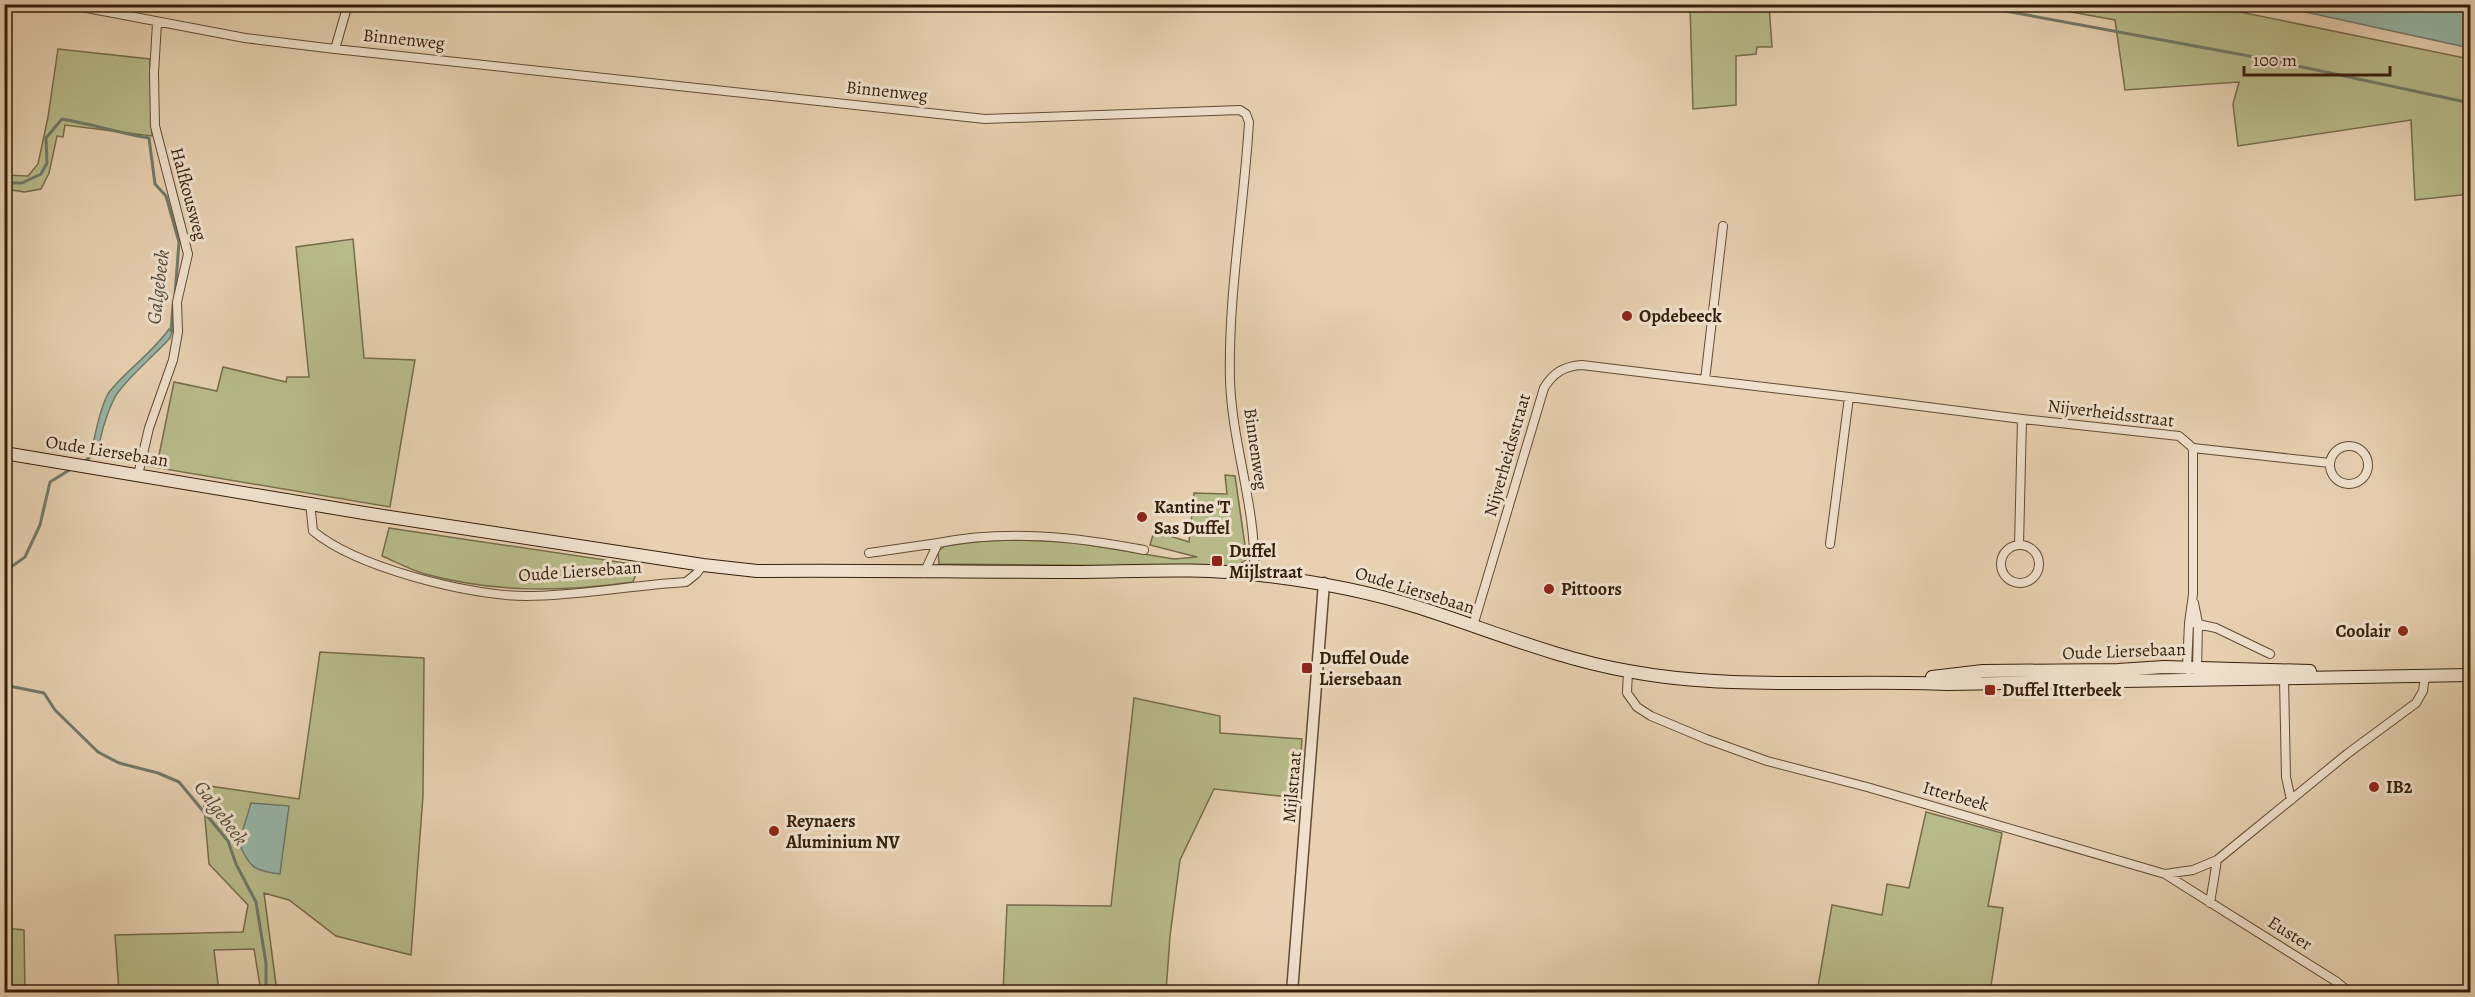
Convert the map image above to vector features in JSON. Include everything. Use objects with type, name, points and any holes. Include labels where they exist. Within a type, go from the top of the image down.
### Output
[{"type":"main road","name":"Oude Liersebaan","points":[[4,453],[310,502],[364,513],[703,565],[757,571],[1254,574],[1368,593],[1573,660],[1628,671],[1712,681],[1889,681],[1948,684],[2470,675]]},
{"type":"main road","name":"Oude Liersebaan","points":[[1889,681],[1983,671],[2193,667],[2306,671],[2360,676]]},
{"type":"street","name":"Binnenweg","points":[[66,4],[245,38],[985,119],[1240,110],[1246,114],[1249,122],[1231,316],[1230,382],[1237,443],[1255,553],[1254,574]]},
{"type":"street","points":[[335,49],[348,4]]},
{"type":"street","name":"Halfkousweg","points":[[138,475],[150,428],[172,360],[178,332],[177,302],[188,254],[155,126],[154,73],[157,22]]},
{"type":"street","points":[[1705,380],[1723,226]]},
{"type":"street","name":"Nijverheidsstraat","points":[[1473,626],[1544,388],[1550,379],[1570,366],[1582,365],[2179,436],[2193,448],[2330,463]]},
{"type":"street","points":[[1830,544],[1848,397]]},
{"type":"street","name":"Nijverheidsstraat","points":[[2019,545],[2022,419]]},
{"type":"street","points":[[2353,447],[2366,456],[2368,469],[2366,475],[2356,483],[2343,484],[2333,476],[2330,463],[2337,450],[2353,447]]},
{"type":"street","name":"Nijverheidsstraat","points":[[2193,448],[2193,667],[2195,681]]},
{"type":"street","name":"Oude Liersebaan","points":[[310,502],[313,531],[327,542],[417,578],[466,589],[525,596],[686,582],[703,565]]},
{"type":"street","points":[[869,553],[1006,535],[1071,538],[1144,550]]},
{"type":"street","points":[[924,573],[938,543]]},
{"type":"street","points":[[2019,545],[2031,548],[2040,563],[2033,579],[2022,584],[2009,580],[2002,569],[2001,562],[2007,550],[2019,545]]},
{"type":"street","name":"Mijlstraat","points":[[1292,993],[1324,584]]},
{"type":"street","points":[[2193,623],[2216,628],[2270,654]]},
{"type":"street","name":"Itterbeek","points":[[1628,671],[1627,693],[1637,707],[1651,716],[1706,739],[1767,761],[2165,874],[2193,870],[2217,860],[2376,732],[2416,703],[2423,691],[2425,675]]},
{"type":"street","points":[[2284,679],[2286,777],[2291,800]]},
{"type":"street","points":[[2210,903],[2217,860]]},
{"type":"street","name":"Euster","points":[[2165,874],[2337,982],[2349,993]]},
{"type":"green space","points":[[1690,5],[1769,5],[1772,47],[1757,47],[1756,54],[1736,56],[1736,105],[1693,109]]},
{"type":"green space","points":[[2033,5],[2206,5],[2470,59],[2470,194],[2415,200],[2411,120],[2238,146],[2233,104],[2239,82],[2125,90],[2115,20]]},
{"type":"green space","points":[[58,49],[150,59],[152,136],[65,125],[63,137],[57,136],[49,173],[41,189],[25,192],[5,189],[5,175],[28,176],[38,164]]},
{"type":"green space","points":[[353,239],[364,358],[415,360],[390,507],[147,466],[148,460],[158,460],[174,382],[217,391],[223,367],[286,382],[287,377],[309,377],[296,247]]},
{"type":"green space","points":[[1225,475],[1235,476],[1247,559],[1236,567],[939,564],[938,551],[945,546],[1015,540],[1071,542],[1174,559],[1197,557],[1150,545],[1154,531],[1189,542],[1194,493],[1227,494]]},
{"type":"green space","points":[[389,528],[639,565],[633,582],[554,589],[477,585],[425,574],[382,556]]},
{"type":"green space","points":[[320,652],[424,658],[423,796],[411,955],[336,936],[289,900],[264,893],[277,992],[261,992],[254,949],[214,950],[219,992],[119,992],[115,935],[243,932],[248,905],[209,864],[202,785],[299,799]]},
{"type":"green space","points":[[1134,698],[1220,716],[1220,733],[1302,739],[1298,798],[1214,789],[1180,860],[1170,936],[1166,992],[1003,992],[1007,905],[1111,906]]},
{"type":"green space","points":[[1926,812],[2002,833],[1988,906],[2003,908],[1990,992],[1817,992],[1832,905],[1882,915],[1887,884],[1909,888]]},
{"type":"green space","points":[[5,928],[24,930],[25,992],[5,992]]},
{"type":"shaded area","points":[[2273,5],[2470,5],[2470,48]]},
{"type":"shaded area","points":[[169,329],[173,329],[170,338],[117,394],[105,421],[97,456],[91,454],[98,421],[110,391]]},
{"type":"shaded area","points":[[251,803],[289,806],[280,874],[253,866],[246,858],[239,843]]},
{"type":"waterway","name":"Itterbeek","points":[[1967,4],[2260,58],[2470,103]]},
{"type":"waterway","name":"Galgebeek","points":[[4,183],[22,183],[41,174],[47,163],[46,138],[62,119],[149,138],[155,184],[166,196],[179,242],[175,295]]},
{"type":"waterway","name":"Galgebeek","points":[[171,331],[173,305]]},
{"type":"waterway","name":"Galgebeek","points":[[85,461],[95,453]]},
{"type":"waterway","name":"Galgebeek","points":[[4,572],[25,557],[40,525],[50,482],[71,469]]},
{"type":"waterway","name":"Galgebeek","points":[[4,685],[44,693],[55,710],[98,752],[119,763],[158,773],[179,782],[228,841],[236,864],[256,902],[266,963],[266,992]]},
{"type":"place","name":"Opdebeeck","points":[[1627,316]]},
{"type":"place","name":"Kantine 'T Sas Duffel","points":[[1142,517]]},
{"type":"place","name":"Duffel Mijlstraat","points":[[1217,561]]},
{"type":"place","name":"Pittoors","points":[[1549,589]]},
{"type":"place","name":"Coolair","points":[[2403,631]]},
{"type":"place","name":"Duffel Oude Liersebaan","points":[[1307,668]]},
{"type":"place","name":"Duffel Itterbeek","points":[[1990,690]]},
{"type":"place","name":"IB2","points":[[2374,787]]},
{"type":"place","name":"Reynaers Aluminium NV","points":[[774,831]]}]
